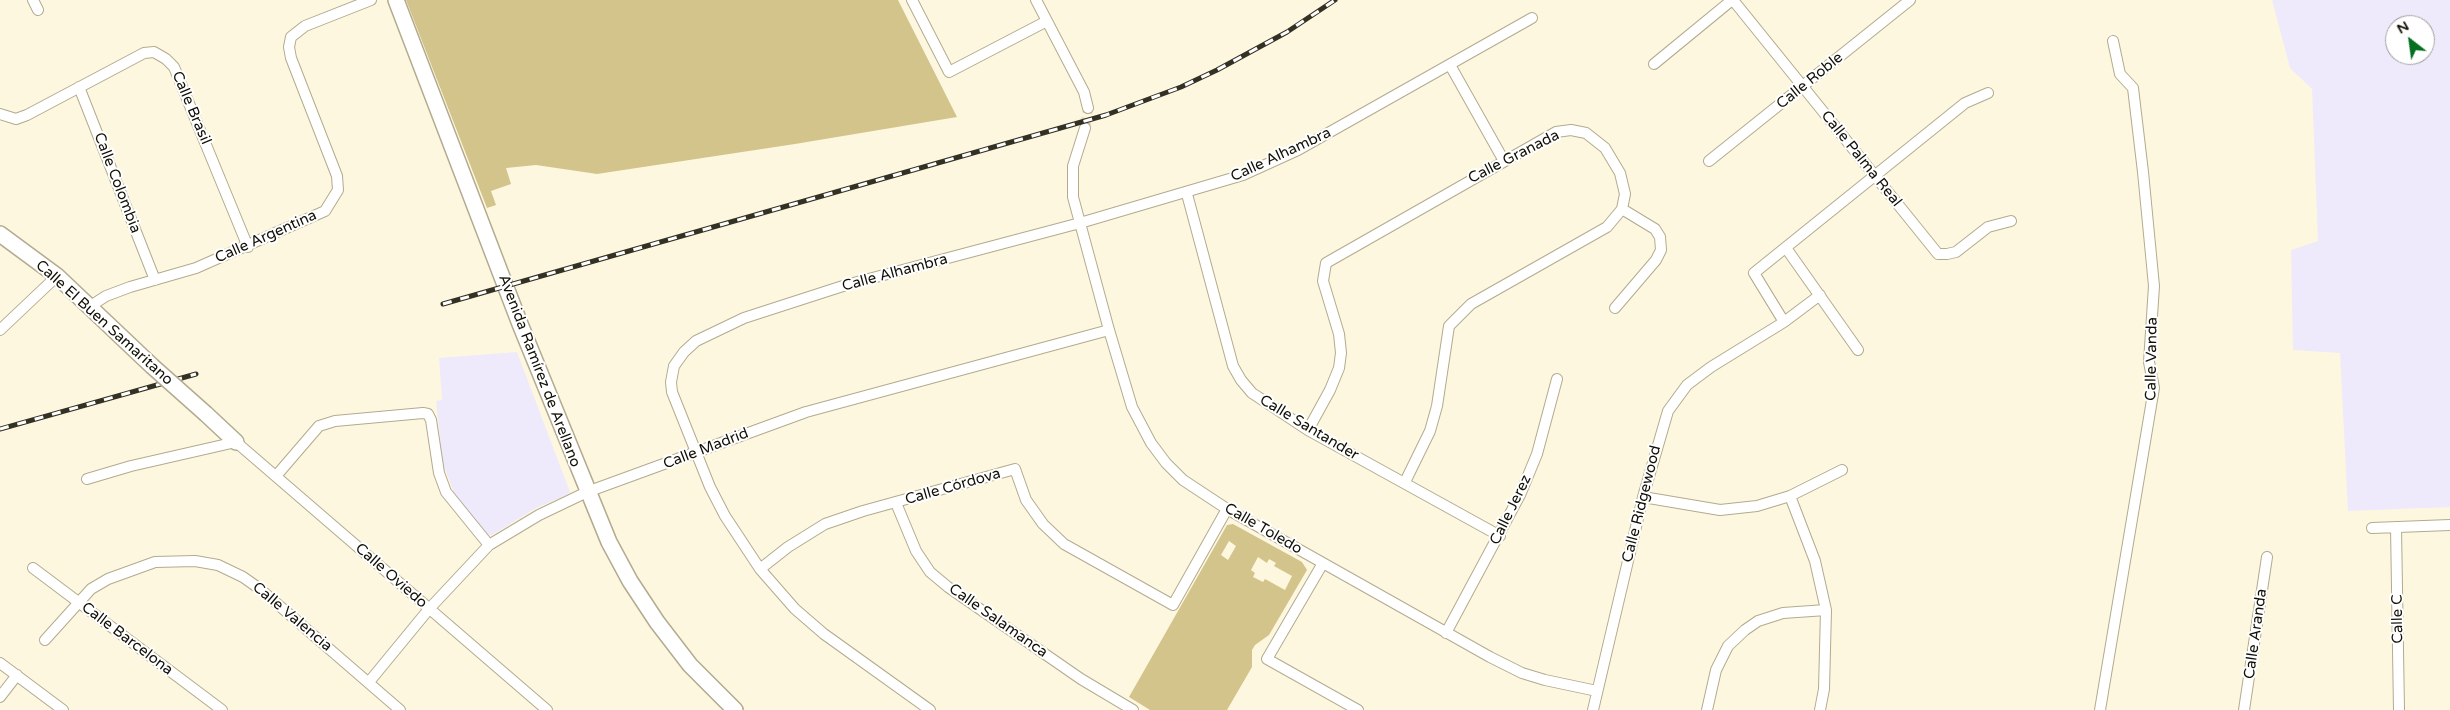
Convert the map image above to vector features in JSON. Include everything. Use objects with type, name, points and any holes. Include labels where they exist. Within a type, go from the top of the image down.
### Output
[{"type":"street","points":[[33,0],[38,10]]},
{"type":"street","name":"Calle Argentina","points":[[89,307],[106,296],[196,268],[248,247],[325,211],[338,190],[337,176],[291,58],[289,47],[291,37],[297,30],[371,0]]},
{"type":"street","name":"Avenida Ramírez de Arellano","points":[[396,0],[608,542],[651,614],[690,665],[735,710]]},
{"type":"street","points":[[912,0],[949,72],[1047,21]]},
{"type":"street","points":[[1036,0],[1084,92],[1088,108]]},
{"type":"street","points":[[1654,64],[1733,0]]},
{"type":"street","name":"Calle Palma Real","points":[[1733,0],[1938,254],[1956,252],[1988,227],[2011,221]]},
{"type":"street","name":"Calle Roble","points":[[1709,161],[1910,0]]},
{"type":"street","name":"Calle Alhambra","points":[[929,710],[824,634],[795,609],[760,569],[725,516],[676,404],[670,382],[674,366],[684,352],[696,341],[744,318],[846,285],[1187,194],[1243,175],[1298,150],[1532,18]]},
{"type":"street","name":"Calle Vanda","points":[[2100,710],[2154,388],[2148,362],[2154,286],[2143,172],[2133,88],[2120,74],[2114,42]]},
{"type":"street","name":"Calle Brasil","points":[[0,114],[16,119],[27,115],[144,54],[154,52],[166,59],[174,67],[248,247]]},
{"type":"street","points":[[1450,65],[1504,161]]},
{"type":"street","name":"Calle Colombia","points":[[80,87],[155,280]]},
{"type":"street","points":[[1784,322],[1754,273],[1965,103],[1988,93]]},
{"type":"street","name":"Calle Toledo","points":[[1085,128],[1073,166],[1073,196],[1108,330],[1132,407],[1151,443],[1183,480],[1227,509],[1446,633],[1522,673],[1562,685],[1597,691]]},
{"type":"street","name":"Calle Granada","points":[[1308,430],[1330,390],[1339,368],[1341,353],[1339,334],[1323,281],[1326,263],[1556,132],[1572,130],[1586,133],[1605,148],[1620,173],[1624,194],[1622,210]]},
{"type":"street","name":"Calle Santander","points":[[1187,194],[1233,366],[1241,380],[1261,401],[1308,430],[1500,536]]},
{"type":"street","points":[[1405,482],[1430,431],[1437,406],[1449,326],[1472,304],[1607,227],[1622,210],[1655,229],[1660,237],[1661,250],[1656,260],[1615,308]]},
{"type":"street","name":"Calle El Buen Samaritano","points":[[0,234],[57,276],[236,442]]},
{"type":"street","points":[[1786,248],[1858,350]]},
{"type":"street","points":[[0,330],[57,276]]},
{"type":"street","name":"Calle Ridgewood","points":[[1594,710],[1643,497],[1668,411],[1687,385],[1711,367],[1784,322],[1820,294]]},
{"type":"street","name":"Calle Madrid","points":[[369,682],[429,609],[489,545],[539,515],[587,492],[697,454],[756,429],[806,412],[1108,330]]},
{"type":"street","name":"Calle Jerez","points":[[1446,633],[1500,536],[1520,495],[1537,454],[1557,379]]},
{"type":"street","points":[[276,476],[320,426],[335,421],[428,414],[431,420],[438,473],[446,492],[489,545]]},
{"type":"street","points":[[87,479],[131,466],[236,442]]},
{"type":"street","name":"Calle Oviedo","points":[[236,442],[547,710]]},
{"type":"street","name":"Calle Córdova","points":[[760,569],[788,547],[826,524],[1016,469],[1026,500],[1043,524],[1064,544],[1173,605],[1227,509]]},
{"type":"street","points":[[1643,497],[1720,510],[1758,506],[1790,496],[1842,470]]},
{"type":"street","points":[[1790,496],[1815,561],[1826,610],[1824,689],[1820,710]]},
{"type":"street","name":"Calle Salamanca","points":[[896,503],[916,551],[930,572],[948,587],[1081,679],[1133,710]]},
{"type":"street","points":[[2372,528],[2450,525]]},
{"type":"street","name":"Calle C","points":[[2396,527],[2399,710]]},
{"type":"street","name":"Calle Aranda","points":[[2244,710],[2267,557]]},
{"type":"street","name":"Calle Valencia","points":[[46,640],[91,589],[108,579],[155,562],[195,561],[218,565],[260,588],[400,710]]},
{"type":"street","points":[[1323,563],[1267,659],[1358,710]]},
{"type":"street","name":"Calle Barcelona","points":[[33,568],[222,710]]},
{"type":"street","points":[[1707,710],[1716,670],[1728,646],[1745,630],[1758,621],[1783,613],[1826,610]]},
{"type":"street","points":[[0,663],[63,710]]},
{"type":"street","points":[[0,697],[16,675]]},
{"type":"shaded area","points":[[406,0],[898,0],[957,117],[597,174],[536,165],[506,168],[511,184],[491,191],[496,205],[487,208]]},
{"type":"shaded area","points":[[2272,0],[2450,0],[2450,507],[2348,511],[2340,353],[2293,350],[2291,250],[2318,241],[2312,89],[2290,68]]},
{"type":"shaded area","points":[[517,352],[570,492],[536,508],[492,535],[488,535],[464,508],[454,493],[443,464],[436,401],[442,400],[439,358]]},
{"type":"shaded area","points":[[1233,524],[1302,562],[1307,570],[1269,635],[1255,645],[1252,650],[1252,667],[1227,710],[1150,710],[1129,697],[1227,525]],"holes":[[[1229,541],[1236,546],[1228,560],[1221,555]],[[1258,557],[1267,563],[1269,559],[1276,563],[1274,566],[1292,576],[1285,590],[1265,579],[1263,582],[1253,577],[1255,573],[1251,570]]]},
{"type":"tunnel","points":[[1085,128],[1088,108]]},
{"type":"railway","points":[[443,304],[1106,115],[1181,87],[1217,70],[1287,32],[1335,0]]},
{"type":"railway","points":[[0,429],[196,374]]}]
